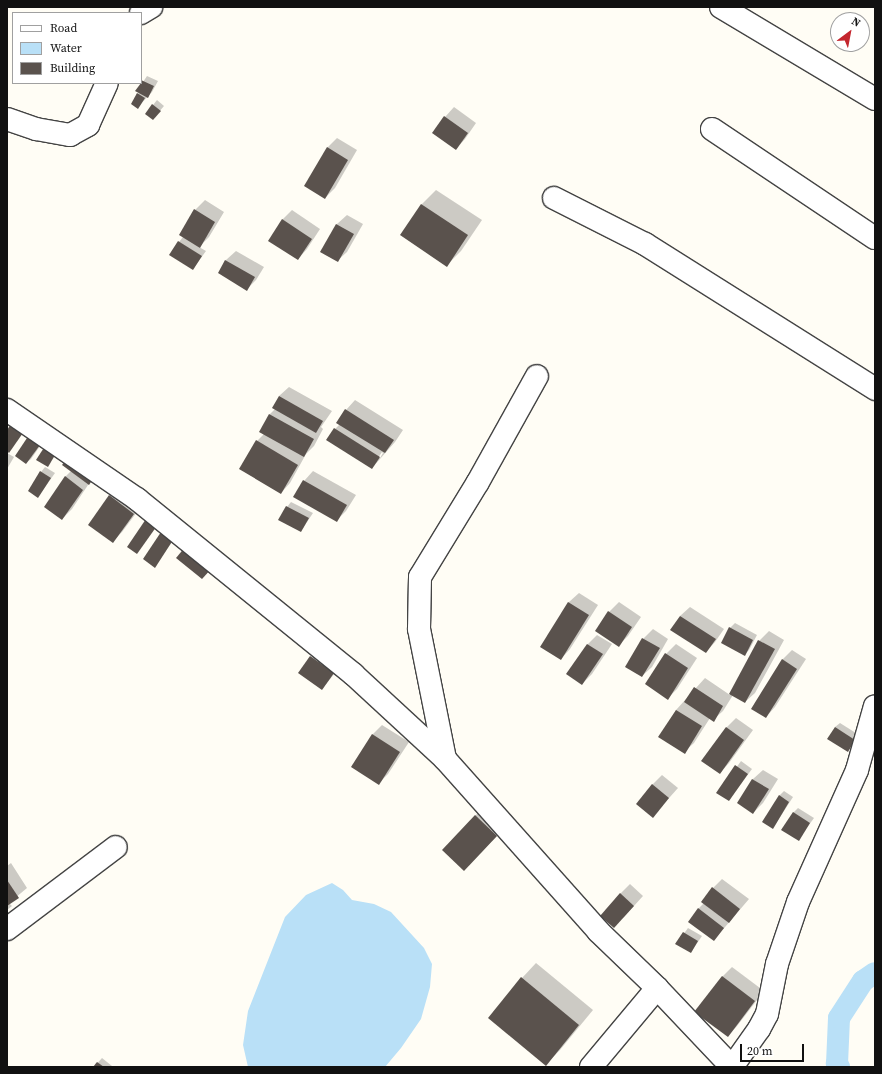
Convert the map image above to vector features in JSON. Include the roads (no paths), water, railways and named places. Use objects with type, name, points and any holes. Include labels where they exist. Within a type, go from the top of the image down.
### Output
[{"type":"street","points":[[142,12],[151,7]]},
{"type":"street","points":[[721,7],[875,99]]},
{"type":"street","points":[[7,119],[36,129],[70,135],[88,125],[107,84]]},
{"type":"street","points":[[712,129],[875,238]]},
{"type":"street","points":[[554,198],[645,244],[875,389]]},
{"type":"street","points":[[445,759],[419,629],[420,577],[478,482],[537,376]]},
{"type":"street","points":[[7,410],[137,499],[272,610],[353,674],[445,759],[598,931],[657,988],[732,1067],[759,1029],[767,1014],[777,964],[798,902],[856,770],[875,706]]},
{"type":"street","points":[[7,929],[116,847]]},
{"type":"street","points":[[591,1067],[657,988]]},
{"type":"water","points":[[332,883],[343,890],[352,900],[374,904],[391,912],[424,948],[432,964],[430,987],[421,1019],[401,1048],[385,1067],[248,1067],[243,1045],[248,1011],[285,917],[306,895]]},
{"type":"waterway","points":[[839,1067],[837,1064],[839,1018],[863,981],[875,973]]}]
